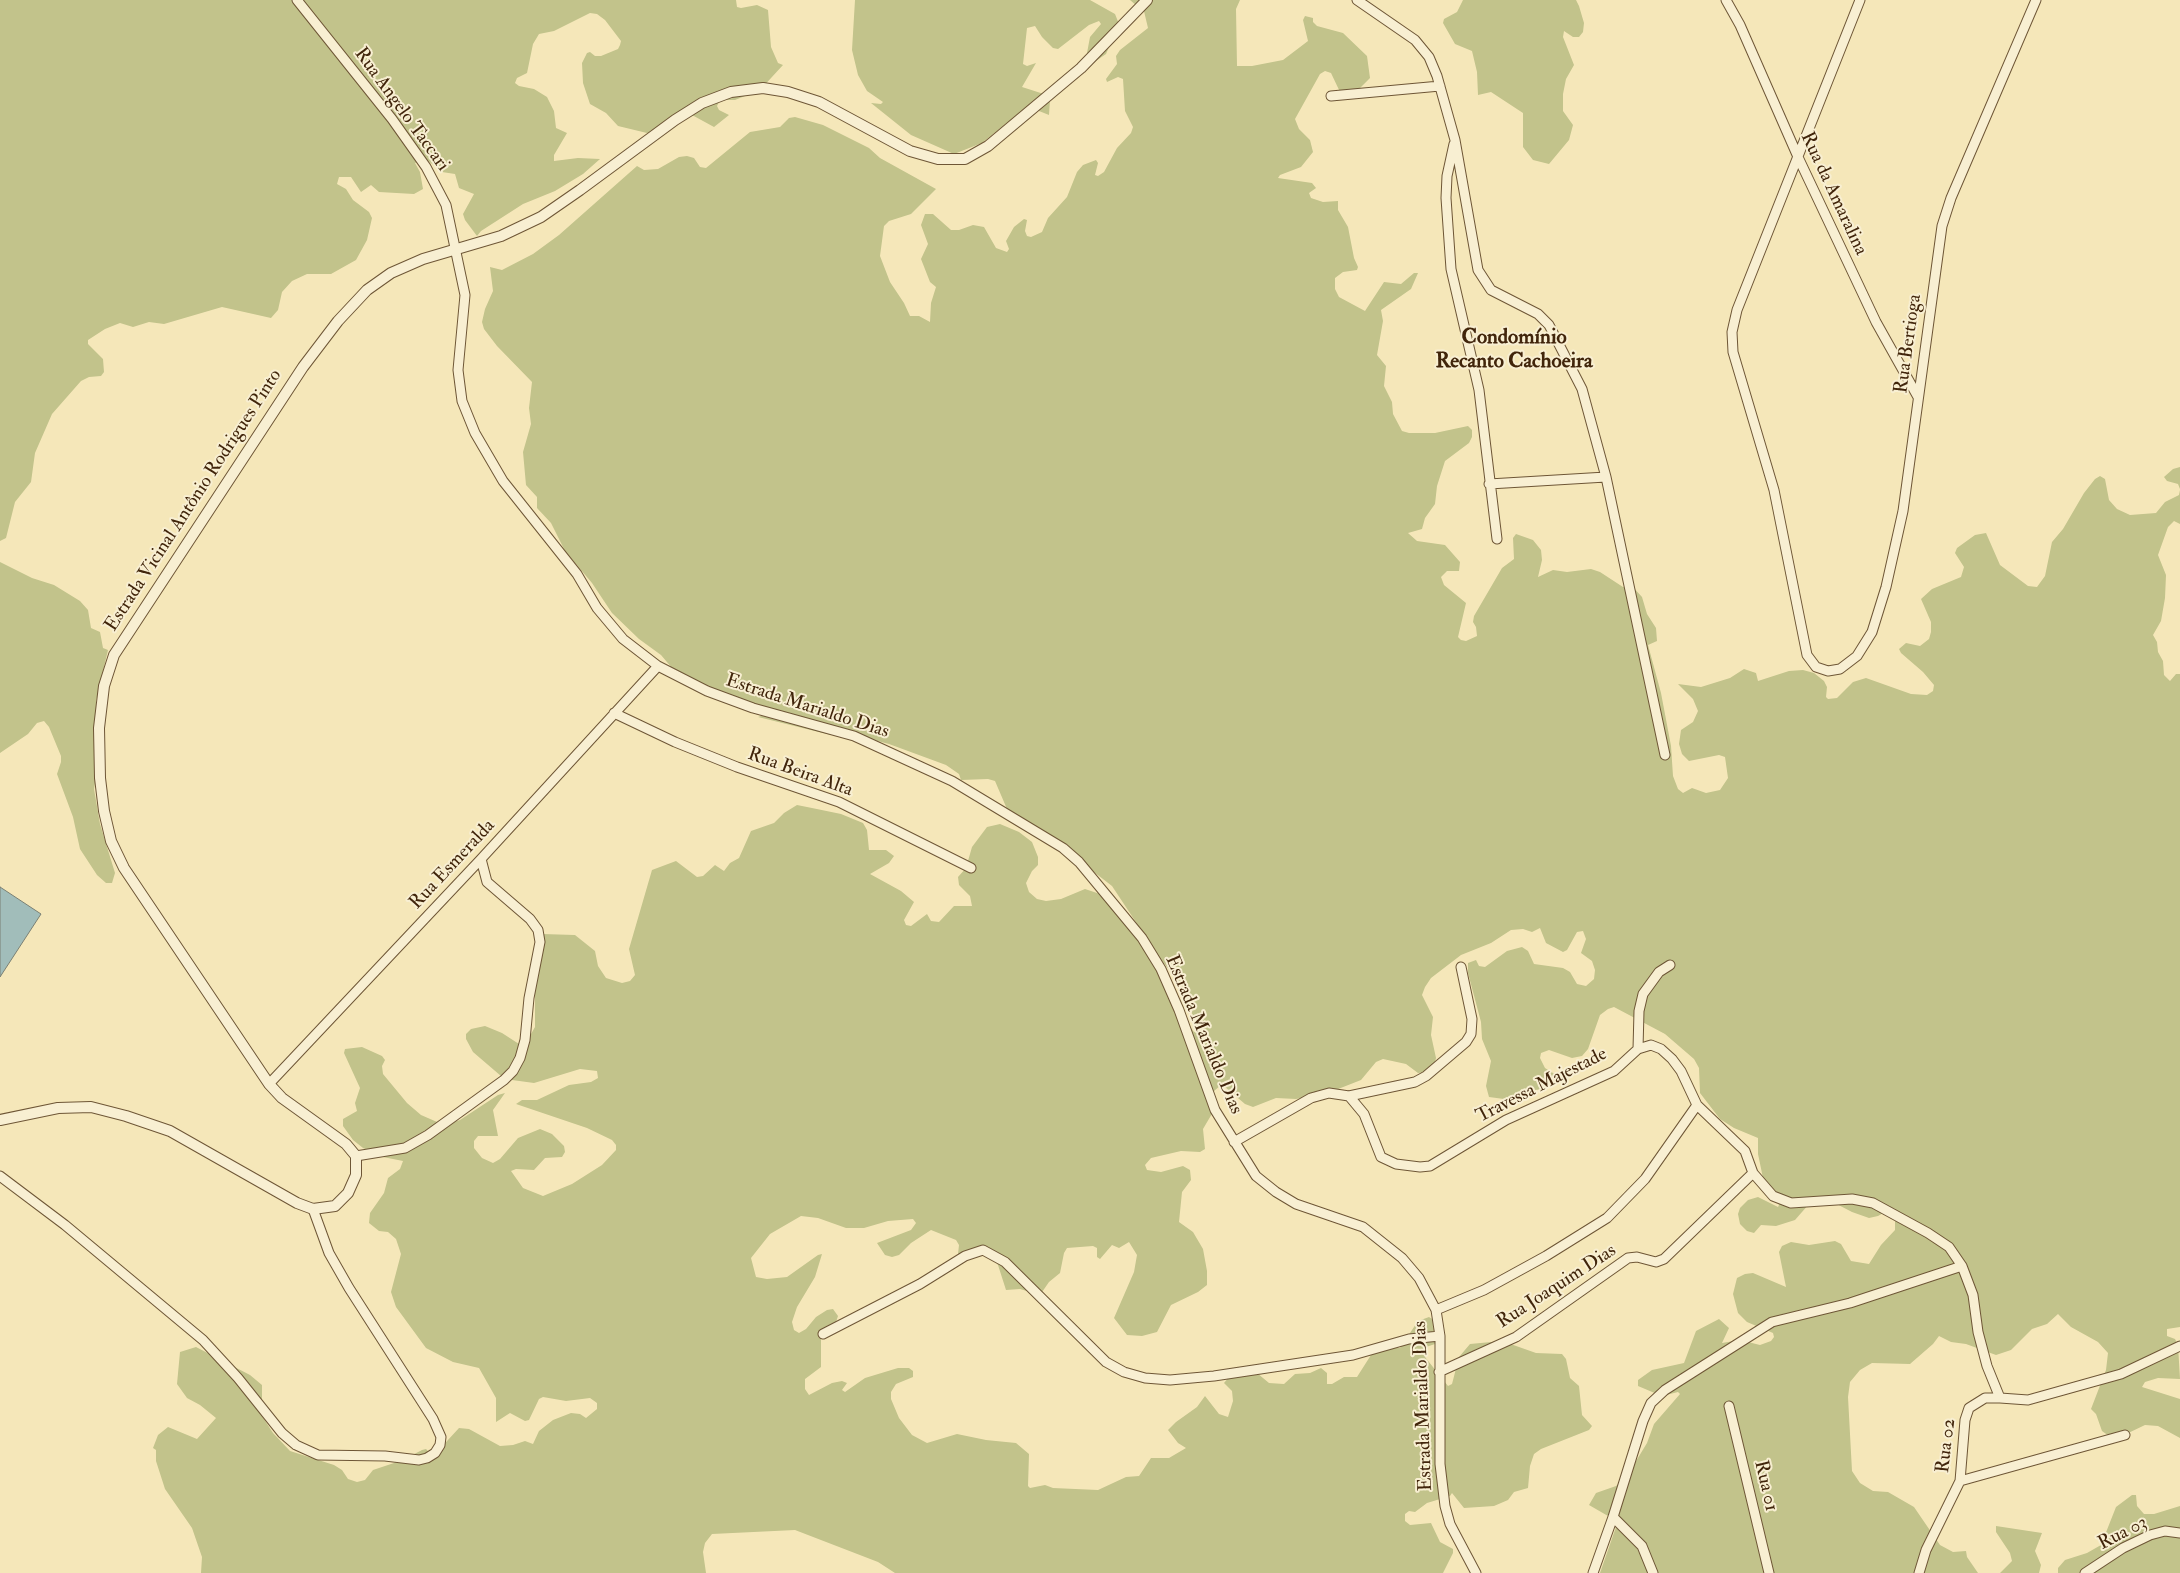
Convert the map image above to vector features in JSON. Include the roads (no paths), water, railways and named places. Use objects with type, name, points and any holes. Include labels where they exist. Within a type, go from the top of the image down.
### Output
[{"type":"street","name":"Rua Angelo Taccari","points":[[297,0],[392,119],[426,167],[446,205],[456,250]]},
{"type":"street","name":"Estrada Vicinal Antônio Rodrigues Pinto","points":[[356,1156],[346,1144],[282,1098],[269,1084],[124,868],[111,841],[100,778],[99,728],[104,686],[114,655],[152,594],[303,367],[338,321],[367,290],[391,274],[423,259],[501,236],[541,217],[675,120],[702,103],[731,92],[763,88],[788,92],[818,102],[910,150],[938,159],[965,159],[988,146],[1081,68],[1147,0]]},
{"type":"street","points":[[1357,0],[1415,40],[1429,57],[1440,86],[1455,140],[1478,270],[1491,290],[1538,314],[1549,325],[1582,390],[1606,477],[1665,754]]},
{"type":"street","name":"Rua da Amaralina","points":[[1726,0],[1740,25],[1798,157],[1876,322],[1918,398]]},
{"type":"street","points":[[1798,157],[1860,0]]},
{"type":"street","name":"Rua Bertioga","points":[[1798,157],[1737,310],[1732,332],[1733,352],[1774,490],[1807,655],[1816,667],[1828,671],[1840,669],[1857,656],[1872,632],[1886,587],[1903,511],[1942,226],[1951,198],[2036,0]]},
{"type":"street","points":[[1331,96],[1440,86]]},
{"type":"street","points":[[1455,140],[1449,167],[1446,198],[1451,269],[1479,390],[1497,539]]},
{"type":"street","name":"Estrada Marialdo Dias","points":[[456,250],[465,295],[458,370],[462,401],[476,433],[503,481],[576,574],[597,608],[623,639],[658,666],[707,691],[753,708],[854,736],[952,781],[1046,837],[1080,862],[1142,938],[1161,969],[1179,1010],[1216,1110],[1256,1176],[1276,1192],[1296,1204],[1363,1227],[1386,1243],[1419,1278],[1436,1310],[1440,1336],[1440,1464],[1445,1506],[1450,1524],[1476,1573]]},
{"type":"street","points":[[1489,484],[1606,477]]},
{"type":"street","name":"Rua Esmeralda","points":[[269,1084],[481,859],[658,666]]},
{"type":"street","name":"Rua Beira Alta","points":[[614,714],[675,742],[737,767],[839,802],[971,868]]},
{"type":"street","points":[[0,1120],[58,1108],[91,1107],[126,1116],[170,1131],[297,1203],[313,1209],[335,1206],[348,1193],[356,1175],[356,1156],[405,1148],[428,1135],[504,1080],[513,1071],[520,1058],[525,1040],[529,998],[540,942],[538,930],[530,919],[487,882],[481,859]]},
{"type":"street","points":[[1670,965],[1659,972],[1643,994],[1639,1011],[1638,1049],[1651,1045],[1661,1049],[1672,1060],[1681,1072],[1696,1105],[1745,1151],[1753,1173],[1773,1196],[1791,1203],[1852,1199],[1873,1204],[1928,1233],[1949,1247],[1962,1266],[1973,1295],[1978,1332],[1987,1366],[2000,1398],[2028,1400],[2121,1374],[2180,1346]]},
{"type":"street","points":[[1234,1142],[1311,1098],[1328,1093],[1349,1096],[1415,1082],[1426,1076],[1466,1042],[1471,1034],[1472,1019],[1461,968]]},
{"type":"street","name":"Travessa Majestade","points":[[1349,1096],[1364,1114],[1381,1157],[1396,1164],[1420,1168],[1430,1166],[1506,1120],[1614,1071],[1638,1049]]},
{"type":"street","points":[[1436,1310],[1492,1286],[1546,1256],[1607,1218],[1645,1179],[1696,1105]]},
{"type":"street","name":"Rua Joaquim Dias","points":[[1439,1372],[1516,1337],[1628,1258],[1637,1257],[1656,1262],[1664,1259],[1753,1173]]},
{"type":"street","points":[[0,1176],[65,1225],[203,1340],[238,1378],[282,1433],[296,1445],[318,1455],[385,1456],[419,1460],[428,1458],[435,1453],[440,1445],[441,1437],[433,1419],[349,1288],[329,1253],[313,1209]]},
{"type":"street","points":[[824,1334],[920,1284],[965,1256],[983,1250],[1005,1262],[1106,1362],[1124,1372],[1145,1378],[1170,1380],[1224,1375],[1353,1355],[1409,1339],[1440,1336]]},
{"type":"street","points":[[1593,1573],[1613,1518],[1643,1421],[1651,1403],[1665,1390],[1772,1322],[1850,1303],[1962,1266]]},
{"type":"street","name":"Rua 02","points":[[1919,1573],[1926,1550],[1960,1481],[1965,1420],[1969,1408],[1985,1398],[2000,1398]]},
{"type":"street","name":"Rua 01","points":[[1729,1406],[1769,1573]]},
{"type":"street","points":[[1960,1481],[2125,1435]]},
{"type":"street","points":[[1613,1518],[1642,1546],[1653,1573]]},
{"type":"street","name":"Rua 03","points":[[2086,1573],[2124,1548],[2150,1535],[2165,1531],[2179,1532]]},
{"type":"water","points":[[0,887],[41,914],[0,977]]},
{"type":"district","name":"Condomínio Recanto Cachoeira","points":[[1514,350]]}]
